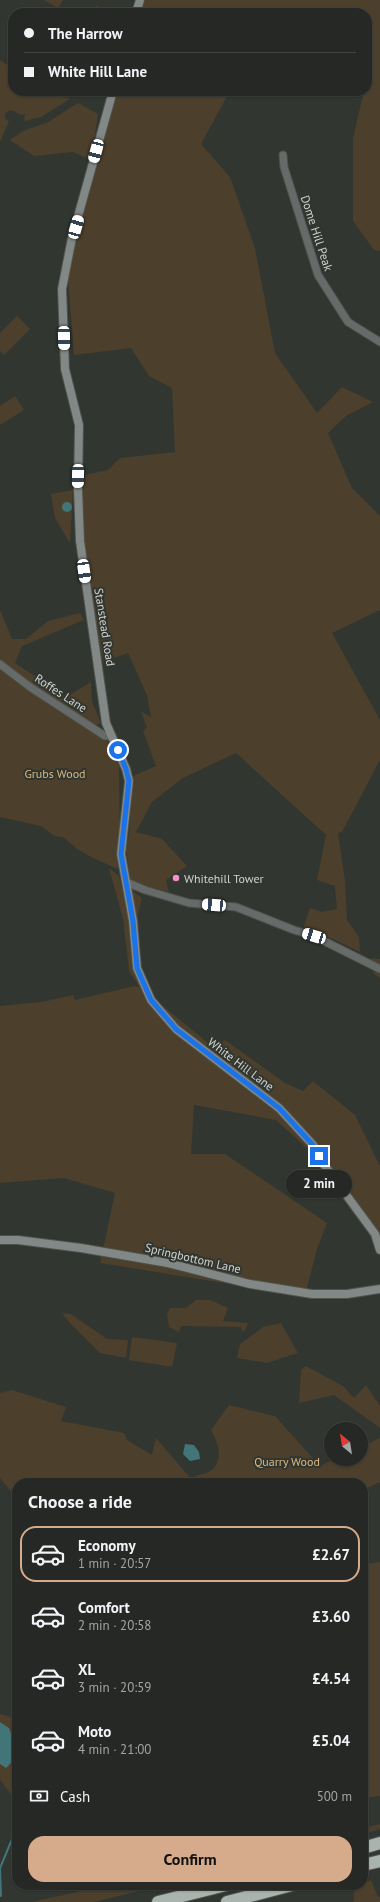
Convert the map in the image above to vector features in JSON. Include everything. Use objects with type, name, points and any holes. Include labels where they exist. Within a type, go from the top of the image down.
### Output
[{"type":"highway","points":[[368,1847],[380,1843]]},
{"type":"highway","points":[[368,1864],[380,1860]]},
{"type":"highway","points":[[158,1902],[206,1890]]},
{"type":"highway","points":[[227,1902],[273,1890]]},
{"type":"street","name":"Stanstead Road","points":[[112,96],[72,238],[62,289],[65,369],[79,426],[78,489],[80,541],[100,672],[106,723],[126,769],[129,781],[121,854],[126,882]]},
{"type":"street","name":"Dome Hill Peak","points":[[283,155],[284,167],[318,275],[348,322],[380,342]]},
{"type":"street","name":"Roffes Lane","points":[[0,664],[30,687],[105,736],[112,736]]},
{"type":"street","points":[[126,882],[145,890],[189,903],[236,907],[294,930],[314,936],[380,969]]},
{"type":"street","name":"White Hill Lane","points":[[126,882],[133,921],[137,968],[151,1000],[176,1029],[279,1108],[313,1145],[325,1166],[374,1234],[380,1250]]},
{"type":"street","name":"Springbottom Lane","points":[[0,1240],[18,1240],[81,1248],[168,1263],[250,1284],[312,1294],[347,1294],[380,1289]]},
{"type":"green space","points":[[44,0],[63,0],[58,8]]},
{"type":"green space","points":[[144,0],[380,0],[380,251],[374,250],[353,221],[353,138],[363,96],[372,96],[372,8],[142,8]]},
{"type":"green space","points":[[0,60],[8,66],[8,96],[64,96],[70,99],[41,117],[24,121],[25,114],[22,115],[11,110],[5,113],[5,119],[9,121],[0,142]]},
{"type":"green space","points":[[116,96],[227,96],[201,144],[230,177],[255,248],[275,353],[317,413],[342,387],[373,402],[346,416],[328,433],[352,488],[380,516],[380,610],[332,633],[380,720],[380,760],[342,832],[338,833],[345,880],[347,920],[359,937],[360,952],[333,939],[303,929],[310,908],[322,912],[337,909],[335,886],[317,880],[326,835],[236,753],[183,778],[152,802],[136,832],[162,839],[187,866],[166,880],[169,892],[136,883],[130,879],[126,849],[129,834],[133,776],[156,766],[143,731],[147,728],[141,711],[151,717],[147,695],[128,653],[103,662],[82,550],[82,495],[85,475],[108,470],[120,458],[175,452],[172,388],[149,376],[131,348],[74,355],[68,278],[84,205]]},
{"type":"green space","points":[[78,103],[98,114],[91,160],[73,152],[34,156],[10,140],[23,131],[48,122]]},
{"type":"green space","points":[[17,316],[30,329],[4,355],[0,351],[0,333]]},
{"type":"green space","points":[[15,396],[24,410],[0,425],[0,406]]},
{"type":"green space","points":[[73,490],[70,543],[55,518],[51,494]]},
{"type":"green space","points":[[0,610],[12,639],[26,639],[48,621],[80,613],[84,620],[22,646],[15,663],[66,697],[91,682],[92,702],[101,723],[96,725],[71,710],[0,660]]},
{"type":"green space","name":"Grubs Wood","points":[[0,667],[59,710],[108,742],[119,766],[120,862],[117,869],[89,856],[77,849],[63,837],[54,836],[41,826],[0,817]]},
{"type":"green space","points":[[109,868],[119,876],[129,921],[134,968],[140,987],[129,971],[123,919]]},
{"type":"green space","points":[[131,890],[142,898],[137,919]]},
{"type":"green space","points":[[371,958],[380,959],[380,978],[374,974]]},
{"type":"green space","points":[[134,986],[140,987],[213,1047],[225,1040],[285,1083],[303,1091],[313,1081],[355,1115],[380,1166],[380,1255],[366,1228],[311,1152],[276,1120],[194,1105],[191,1154],[225,1154],[327,1223],[317,1249],[307,1288],[316,1298],[100,1263],[115,1193],[64,1178],[0,1183],[0,1006],[42,1002],[73,995],[75,1000]]},
{"type":"green space","points":[[196,1300],[210,1300],[228,1308],[223,1321],[248,1323],[245,1330],[242,1332],[241,1327],[181,1326],[179,1332],[169,1327],[167,1314],[170,1308],[186,1308]]},
{"type":"green space","points":[[62,1313],[71,1314],[107,1339],[128,1340],[126,1358],[100,1353]]},
{"type":"green space","points":[[281,1323],[298,1353],[267,1363],[237,1358],[240,1344],[263,1327]]},
{"type":"green space","points":[[132,1337],[177,1343],[172,1367],[129,1360]]},
{"type":"green space","points":[[306,1366],[343,1386],[354,1398],[366,1385],[380,1406],[380,1428],[334,1395],[299,1403],[301,1370]]},
{"type":"green space","points":[[12,1390],[66,1407],[61,1421],[124,1433],[127,1440],[152,1455],[156,1438],[190,1478],[12,1478],[12,1493],[0,1478],[0,1393]]},
{"type":"green space","name":"Quarry Wood","points":[[229,1405],[275,1416],[320,1466],[324,1464],[324,1466],[368,1466],[368,1444],[380,1438],[380,1482],[368,1488],[368,1478],[195,1478],[197,1475],[206,1473],[212,1469],[216,1464],[219,1452],[215,1437],[211,1430]]},
{"type":"green space","points":[[380,1562],[380,1796],[368,1797],[368,1563]]},
{"type":"green space","points":[[0,1714],[12,1718],[12,1796],[0,1780]]},
{"type":"green space","points":[[380,1824],[380,1829],[368,1833],[368,1827]]},
{"type":"green space","points":[[371,1880],[378,1897],[380,1897],[380,1902],[352,1902],[354,1901],[353,1890],[368,1890],[368,1881]]},
{"type":"green space","points":[[86,1890],[143,1890],[94,1902],[32,1902]]},
{"type":"water","points":[[67,502],[72,507],[67,512],[62,507]]},
{"type":"water","points":[[185,1444],[194,1445],[199,1452],[200,1459],[190,1461],[183,1454]]},
{"type":"water","points":[[0,1722],[9,1728],[12,1734],[12,1762],[6,1768],[0,1764]]},
{"type":"waterway","points":[[1,1896],[0,1868],[12,1839]]},
{"type":"place","name":"Whitehill Tower","points":[[176,878]]},
{"type":"route","points":[[118,750],[129,781],[121,854],[123,872],[133,921],[134,950],[137,968],[151,1000],[176,1029],[279,1108],[313,1145],[319,1156]]}]
